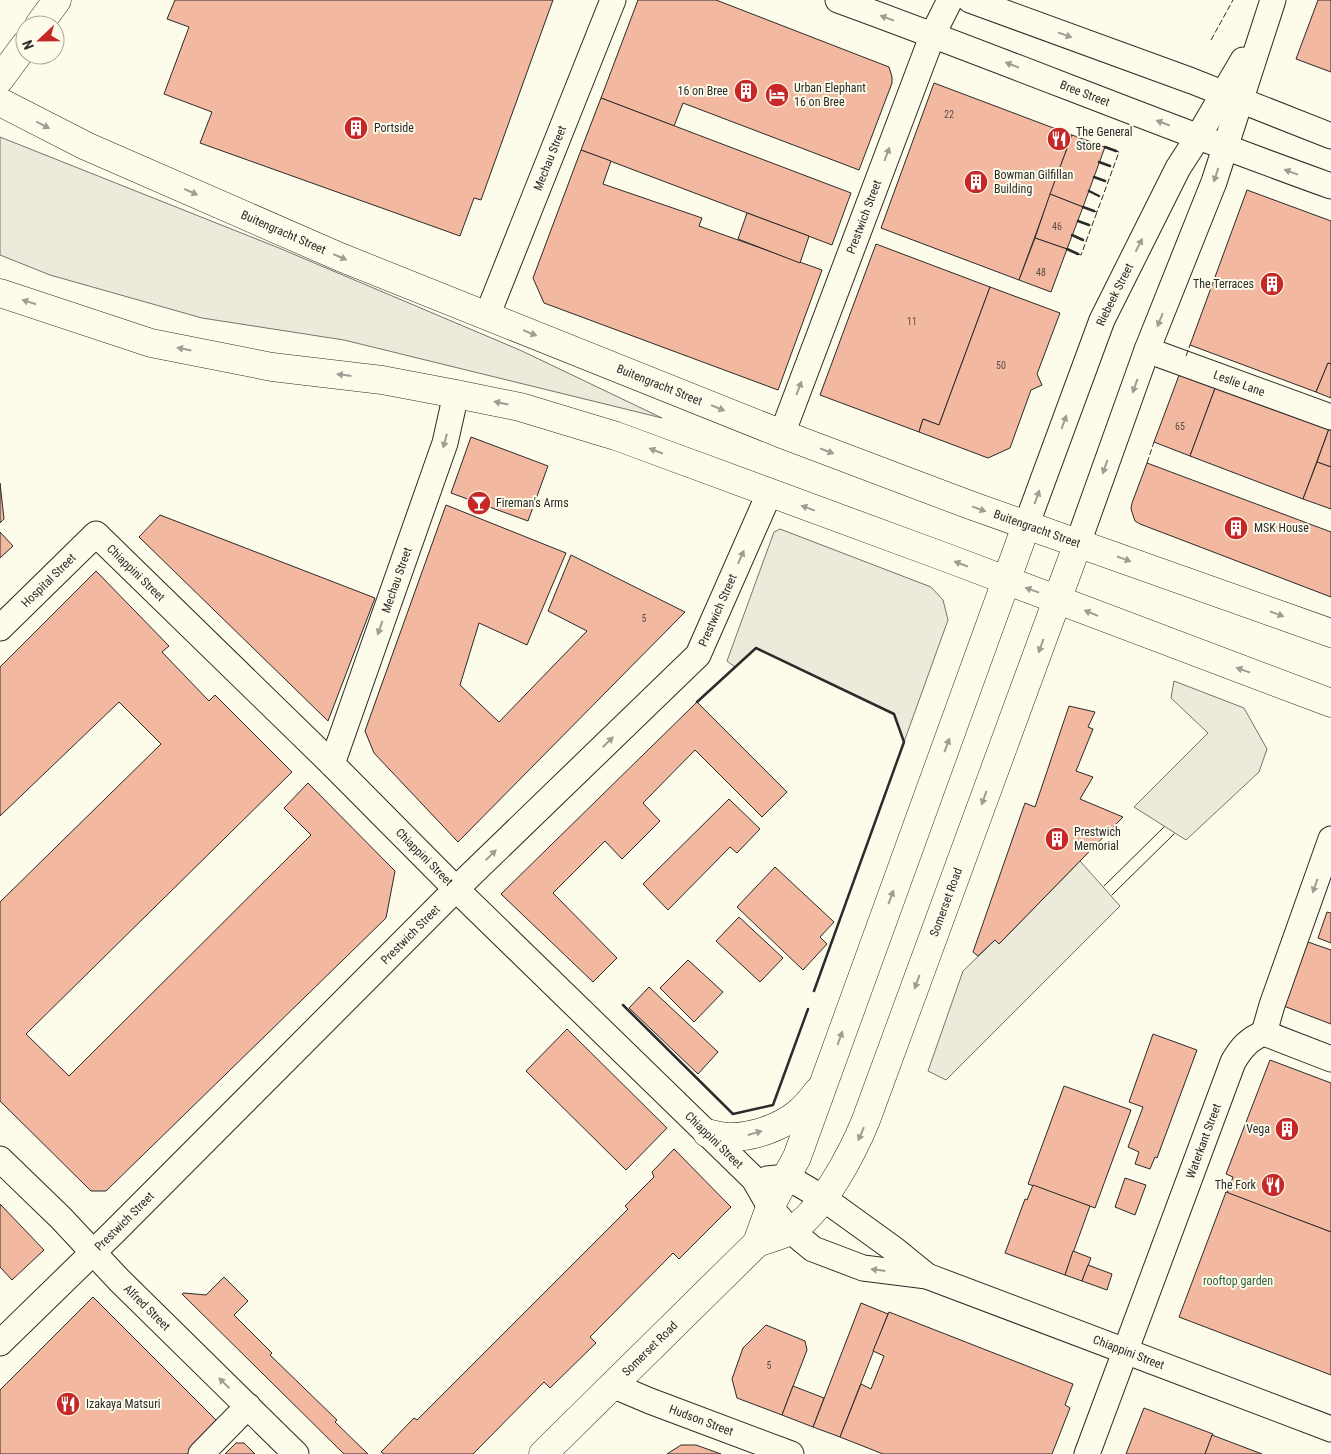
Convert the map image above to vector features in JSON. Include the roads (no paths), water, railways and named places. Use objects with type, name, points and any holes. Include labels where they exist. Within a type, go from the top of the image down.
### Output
[{"type":"main road","points":[[46,15],[57,0]]},
{"type":"main road","points":[[0,79],[15,59]]},
{"type":"main road","name":"Buitengracht Street","points":[[0,102],[86,146],[340,257],[782,434],[1026,526],[1331,633]]},
{"type":"main road","points":[[0,293],[151,343],[272,366],[382,380],[456,394],[520,407],[616,436],[1331,703]]},
{"type":"main road","name":"Riebeek Street","points":[[1006,581],[1026,526]]},
{"type":"main road","name":"Riebeek Street","points":[[1057,600],[1078,543]]},
{"type":"main road","points":[[787,1178],[797,1157],[824,1084],[1006,581]]},
{"type":"main road","name":"Somerset Road","points":[[543,1454],[757,1242],[790,1230],[802,1222],[834,1183],[853,1151],[866,1120],[1057,600]]},
{"type":"main road","points":[[707,1133],[730,1137],[752,1135],[782,1123],[798,1114],[824,1084]]},
{"type":"main road","name":"Somerset Road","points":[[757,1242],[770,1207],[787,1178]]},
{"type":"street","name":"Mechau Street","points":[[487,316],[613,0]]},
{"type":"street","name":"Bree Street","points":[[838,0],[933,34],[1198,137],[1331,186]]},
{"type":"street","name":"Prestwich Street","points":[[782,434],[933,34],[950,0]]},
{"type":"street","points":[[970,0],[1232,96],[1331,136]]},
{"type":"street","name":"Riebeek Street","points":[[1026,526],[1102,320],[1178,168],[1198,137],[1232,96],[1264,29],[1273,0]]},
{"type":"street","name":"Riebeek Street","points":[[1078,543],[1147,350],[1210,191],[1225,147],[1232,96]]},
{"type":"street","name":"Leslie Lane","points":[[1147,350],[1331,417]]},
{"type":"street","name":"Mechau Street","points":[[332,764],[445,443],[456,394]]},
{"type":"street","name":"Prestwich Street","points":[[0,1343],[456,889],[698,655],[769,494]]},
{"type":"street","name":"Chiappini Street","points":[[96,534],[332,764],[456,889],[754,1179],[770,1207],[790,1230],[813,1249],[863,1268],[927,1276],[1331,1429]]},
{"type":"street","name":"Hospital Street","points":[[0,628],[96,534]]},
{"type":"street","points":[[1331,839],[1272,1005],[1264,1034],[1331,1059]]},
{"type":"street","name":"Waterkant Street","points":[[1087,1454],[1233,1062],[1240,1049],[1253,1038],[1264,1034]]},
{"type":"street","name":"Alfred Street","points":[[0,1159],[296,1454]]},
{"type":"street","name":"Chiappini Street","points":[[754,1179],[787,1178],[823,1198],[927,1276]]},
{"type":"street","name":"Hudson Street","points":[[612,1385],[791,1454]]},
{"type":"street","points":[[201,1454],[248,1406]]},
{"type":"tram line","points":[[1104,886],[1164,827]]},
{"type":"tram line","points":[[1112,895],[1174,834]]},
{"type":"place","name":"16 on Bree","points":[[746,91]]},
{"type":"place","name":"Urban Elephant 16 on Bree","points":[[777,95]]},
{"type":"place","name":"Portside","points":[[356,128]]},
{"type":"place","name":"The General Store","points":[[1059,139]]},
{"type":"place","name":"Bowman Gilfillan Building","points":[[976,182]]},
{"type":"place","name":"The Terraces","points":[[1272,284]]},
{"type":"place","name":"Fireman's Arms","points":[[479,503]]},
{"type":"place","name":"MSK House","points":[[1236,528]]},
{"type":"place","name":"Prestwich Memorial","points":[[1057,839]]},
{"type":"place","name":"Vega","points":[[1287,1129]]},
{"type":"place","name":"The Fork","points":[[1273,1185]]},
{"type":"place","name":"Izakaya Matsuri","points":[[68,1404]]},
{"type":"park label","name":"rooftop garden","points":[[1238,1281]]}]
